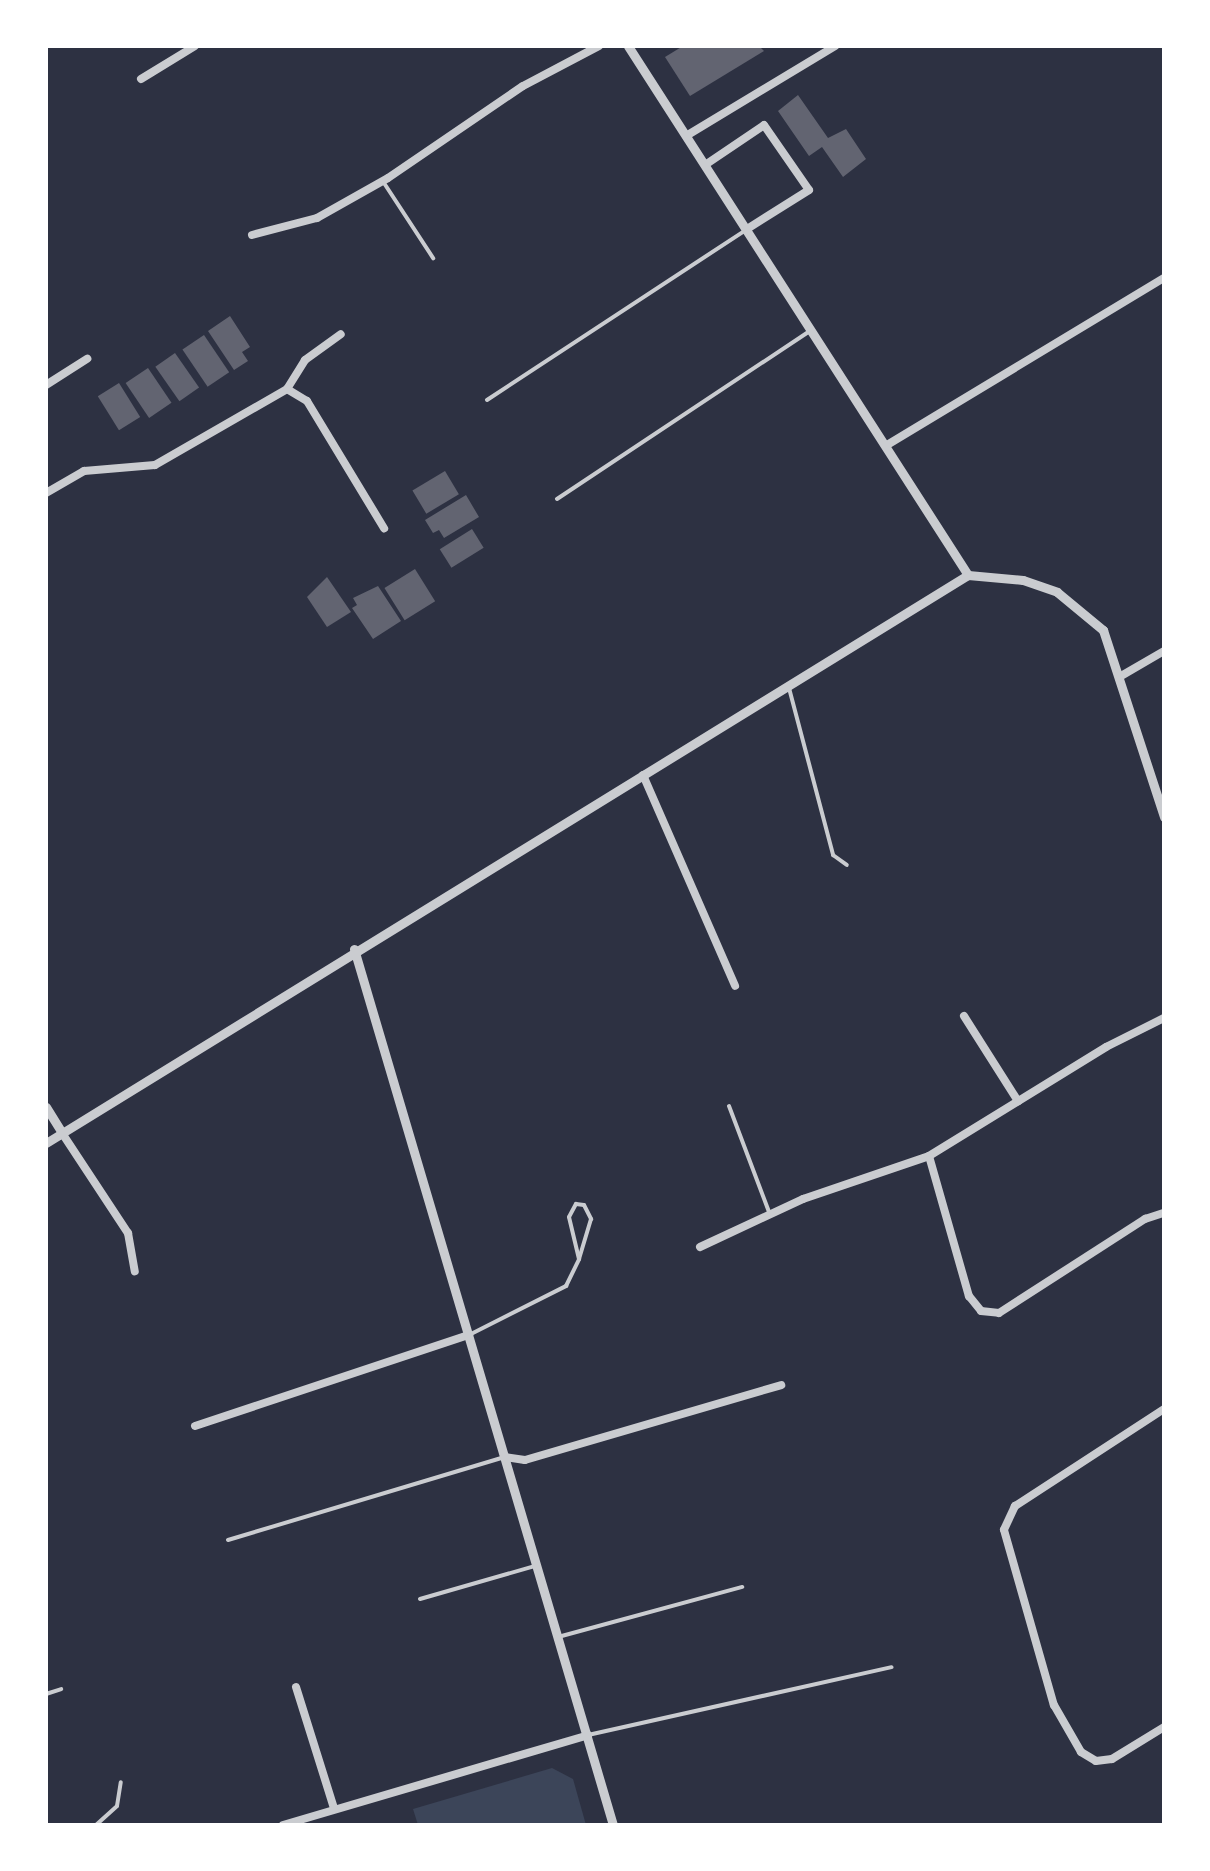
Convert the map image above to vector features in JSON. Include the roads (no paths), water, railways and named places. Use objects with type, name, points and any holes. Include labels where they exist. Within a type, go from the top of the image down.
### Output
[{"type":"street","points":[[141,79],[195,46]]},
{"type":"street","points":[[252,235],[317,218],[383,180],[523,86],[599,46]]},
{"type":"street","points":[[628,46],[968,575]]},
{"type":"street","points":[[686,136],[835,46]]},
{"type":"street","points":[[705,165],[764,125],[809,190],[747,229]]},
{"type":"street","points":[[887,445],[1164,278]]},
{"type":"street","points":[[46,493],[84,471],[155,465],[287,389],[305,360],[341,334]]},
{"type":"street","points":[[46,385],[87,359]]},
{"type":"street","points":[[287,389],[307,401],[384,528]]},
{"type":"street","points":[[46,1143],[354,949],[968,575],[1023,580],[1057,592],[1103,630],[1121,676],[1164,817]]},
{"type":"street","points":[[1121,676],[1164,651]]},
{"type":"street","points":[[643,775],[735,986]]},
{"type":"street","points":[[354,949],[613,1825]]},
{"type":"street","points":[[964,1016],[1018,1101]]},
{"type":"street","points":[[700,1247],[770,1215],[929,1156],[1106,1047],[1164,1018]]},
{"type":"street","points":[[46,1107],[128,1233],[135,1271]]},
{"type":"street","points":[[929,1156],[969,1296],[981,1311],[999,1313],[1145,1219],[1164,1213]]},
{"type":"street","points":[[195,1426],[469,1335]]},
{"type":"street","points":[[504,1457],[525,1460],[781,1385]]},
{"type":"street","points":[[1164,1409],[1007,1514],[1004,1530],[1054,1705],[1081,1752],[1096,1761],[1119,1756],[1164,1727]]},
{"type":"street","points":[[296,1687],[334,1808]]},
{"type":"street","points":[[283,1825],[588,1735]]},
{"type":"lane","points":[[383,180],[433,258]]},
{"type":"lane","points":[[487,400],[747,229]]},
{"type":"lane","points":[[557,499],[812,330]]},
{"type":"lane","points":[[788,686],[833,855],[847,865]]},
{"type":"lane","points":[[729,1106],[770,1215]]},
{"type":"lane","points":[[469,1335],[559,1291],[575,1273],[591,1219],[584,1205],[576,1204],[569,1217],[579,1259]]},
{"type":"lane","points":[[228,1540],[504,1457]]},
{"type":"lane","points":[[420,1599],[537,1565]]},
{"type":"lane","points":[[558,1637],[742,1587]]},
{"type":"lane","points":[[588,1735],[891,1667]]},
{"type":"lane","points":[[46,1694],[61,1689]]},
{"type":"lane","points":[[96,1825],[117,1806],[121,1782]]}]
